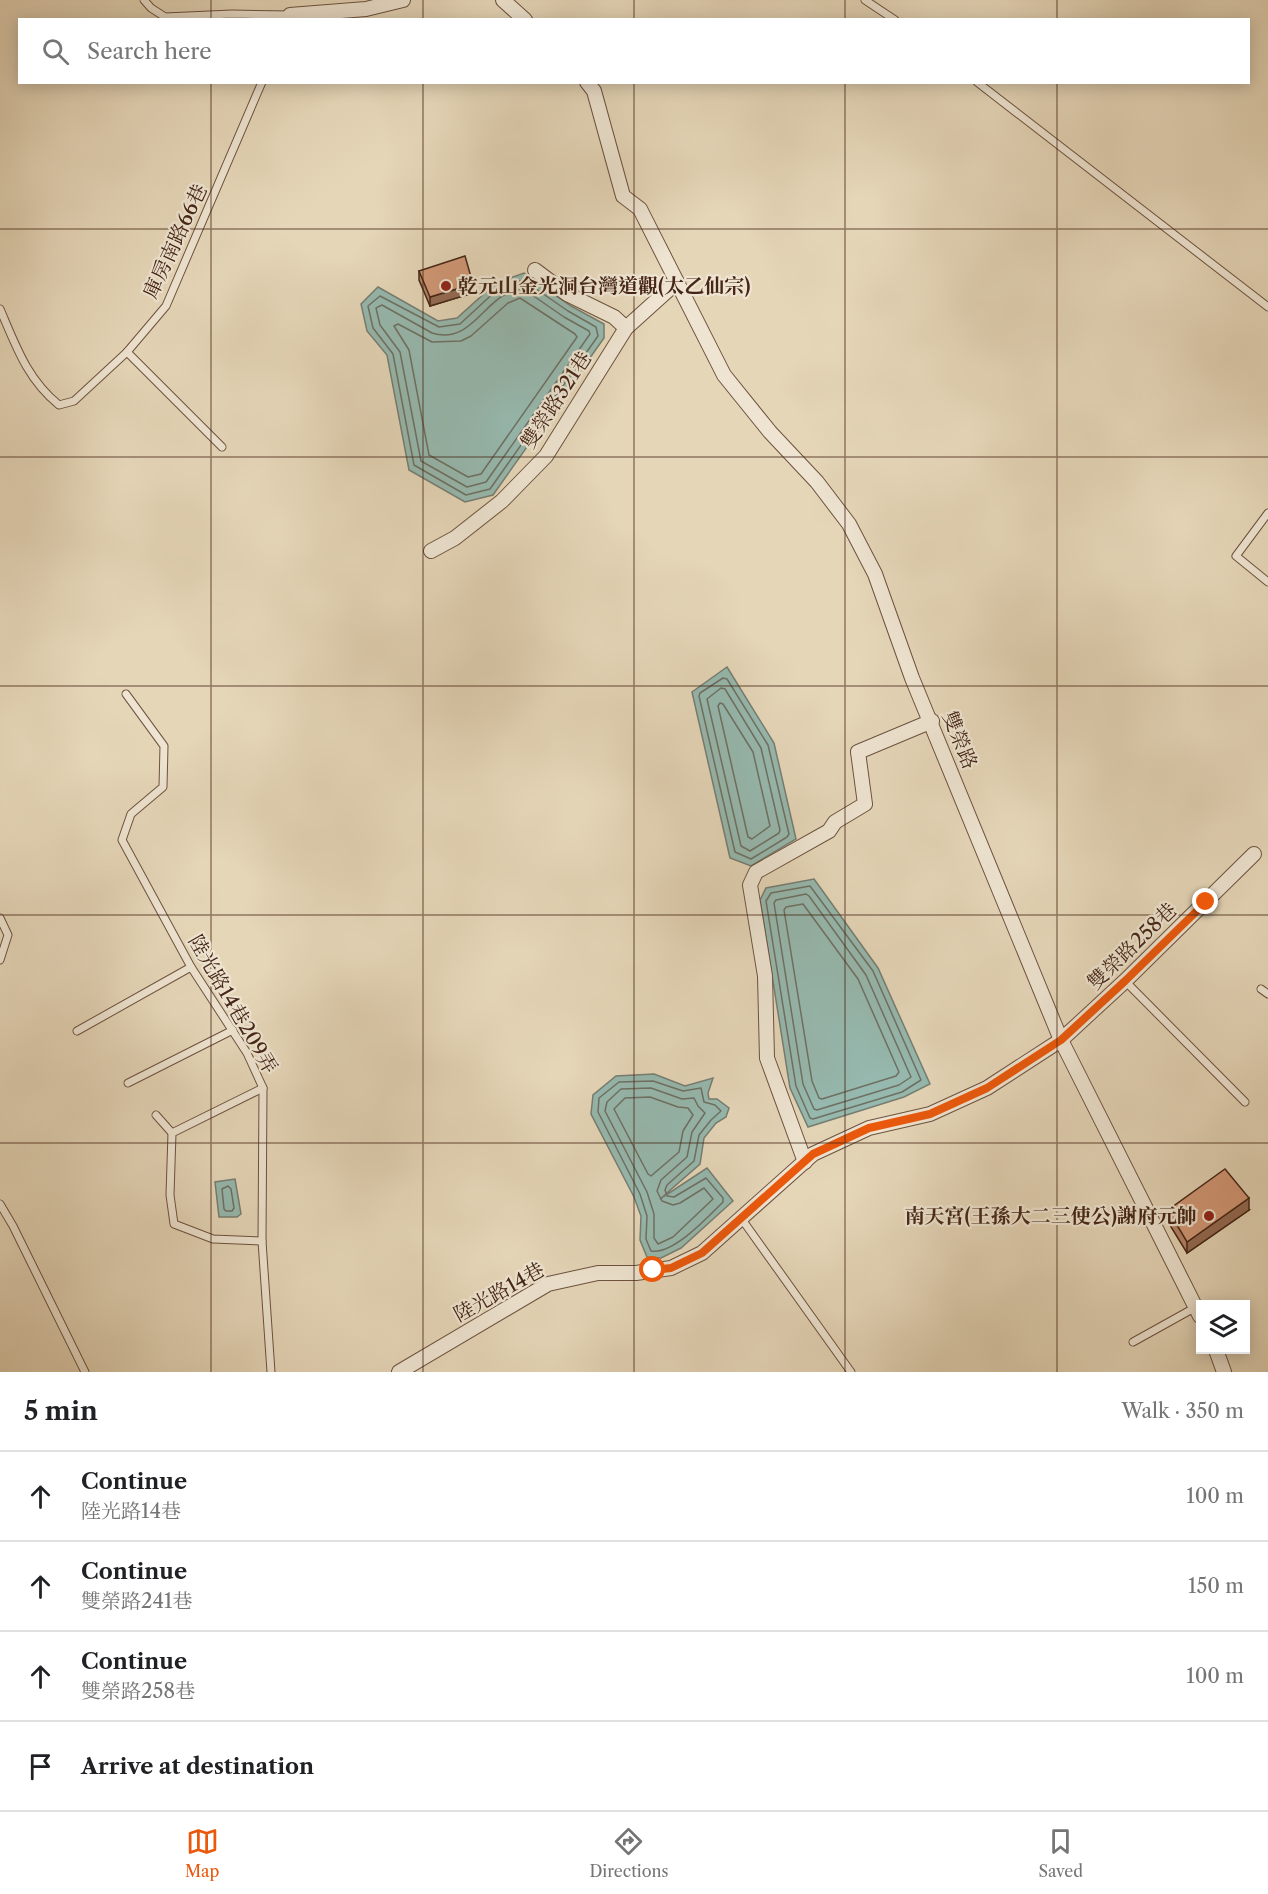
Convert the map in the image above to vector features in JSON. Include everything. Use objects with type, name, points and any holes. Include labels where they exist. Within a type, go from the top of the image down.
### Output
[{"type":"street","points":[[290,17],[366,9],[403,0]]},
{"type":"street","points":[[503,0],[523,18]]},
{"type":"street","name":"雙榮路","points":[[589,84],[594,91],[623,196],[640,208],[724,375],[770,432],[818,482],[849,524],[875,574],[912,678],[1061,1040],[1196,1307]]},
{"type":"street","points":[[535,270],[567,294],[614,317],[626,328]]},
{"type":"street","name":"雙榮路321巷","points":[[431,551],[455,538],[502,501],[546,456],[626,328],[677,282]]},
{"type":"street","points":[[805,1162],[767,1058],[765,976],[750,885],[756,872],[829,831],[835,822],[865,804],[858,752],[932,722]]},
{"type":"street","name":"雙榮路258巷","points":[[805,1162],[813,1154],[869,1128],[930,1114],[987,1088],[1061,1040],[1125,981],[1254,854]]},
{"type":"street","name":"陸光路14巷","points":[[399,1372],[548,1284],[598,1273],[636,1273],[671,1268],[702,1253],[805,1162]]},
{"type":"street","points":[[1217,1354],[1224,1372]]},
{"type":"lane","points":[[144,0],[151,8],[165,17],[232,14],[290,17]]},
{"type":"lane","points":[[865,0],[892,18]]},
{"type":"lane","name":"庫房南路66巷","points":[[0,309],[22,359],[42,392],[59,405],[75,401],[127,352],[166,306],[261,84]]},
{"type":"lane","points":[[980,84],[1268,307]]},
{"type":"lane","points":[[127,352],[222,447]]},
{"type":"lane","points":[[1268,513],[1236,556],[1268,582]]},
{"type":"lane","name":"陸光路14巷209弄","points":[[126,694],[164,746],[163,787],[132,814],[122,840],[191,967],[247,1053],[263,1088],[262,1240],[271,1372]]},
{"type":"lane","points":[[0,918],[8,935],[0,960]]},
{"type":"lane","points":[[77,1031],[191,967]]},
{"type":"lane","points":[[1125,981],[1245,1102]]},
{"type":"lane","points":[[1261,989],[1268,994]]},
{"type":"lane","points":[[128,1083],[233,1030]]},
{"type":"lane","points":[[172,1133],[263,1088]]},
{"type":"lane","points":[[156,1114],[172,1133],[170,1195],[174,1224],[213,1239],[262,1240]]},
{"type":"lane","points":[[0,1204],[85,1372]]},
{"type":"lane","points":[[741,1218],[851,1372]]},
{"type":"lane","points":[[1133,1342],[1196,1312]]},
{"type":"water","points":[[524,273],[571,306],[604,324],[604,338],[493,495],[465,502],[409,470],[387,355],[367,331],[361,304],[378,287],[438,321],[457,318],[496,283]]},
{"type":"water","points":[[727,667],[774,743],[796,839],[751,866],[730,858],[692,692]]},
{"type":"water","points":[[814,879],[878,968],[930,1084],[904,1097],[808,1127],[790,1088],[760,900],[766,888]]},
{"type":"water","points":[[654,1074],[685,1086],[713,1078],[708,1093],[709,1099],[717,1099],[729,1108],[726,1117],[716,1123],[704,1138],[700,1164],[660,1199],[707,1168],[733,1201],[681,1248],[661,1258],[647,1257],[640,1240],[641,1216],[634,1197],[591,1114],[593,1095],[616,1076]]},
{"type":"water","points":[[235,1179],[241,1214],[237,1217],[219,1217],[215,1182]]},
{"type":"building","name":"乾元山金光洞台灣道觀(太乙仙宗)","points":[[465,256],[473,284],[430,297],[419,271]]},
{"type":"building","name":"南天宮(王孫大二三使公)謝府元帥","points":[[1225,1169],[1249,1198],[1187,1242],[1168,1210]]},
{"type":"place","name":"乾元山金光洞台灣道觀(太乙仙宗)","points":[[446,286]]},
{"type":"place","name":"南天宮(王孫大二三使公)謝府元帥","points":[[1209,1216]]},
{"type":"route","points":[[653,1270],[671,1268],[702,1253],[813,1154],[869,1128],[930,1114],[987,1088],[1061,1040],[1206,902]]}]
